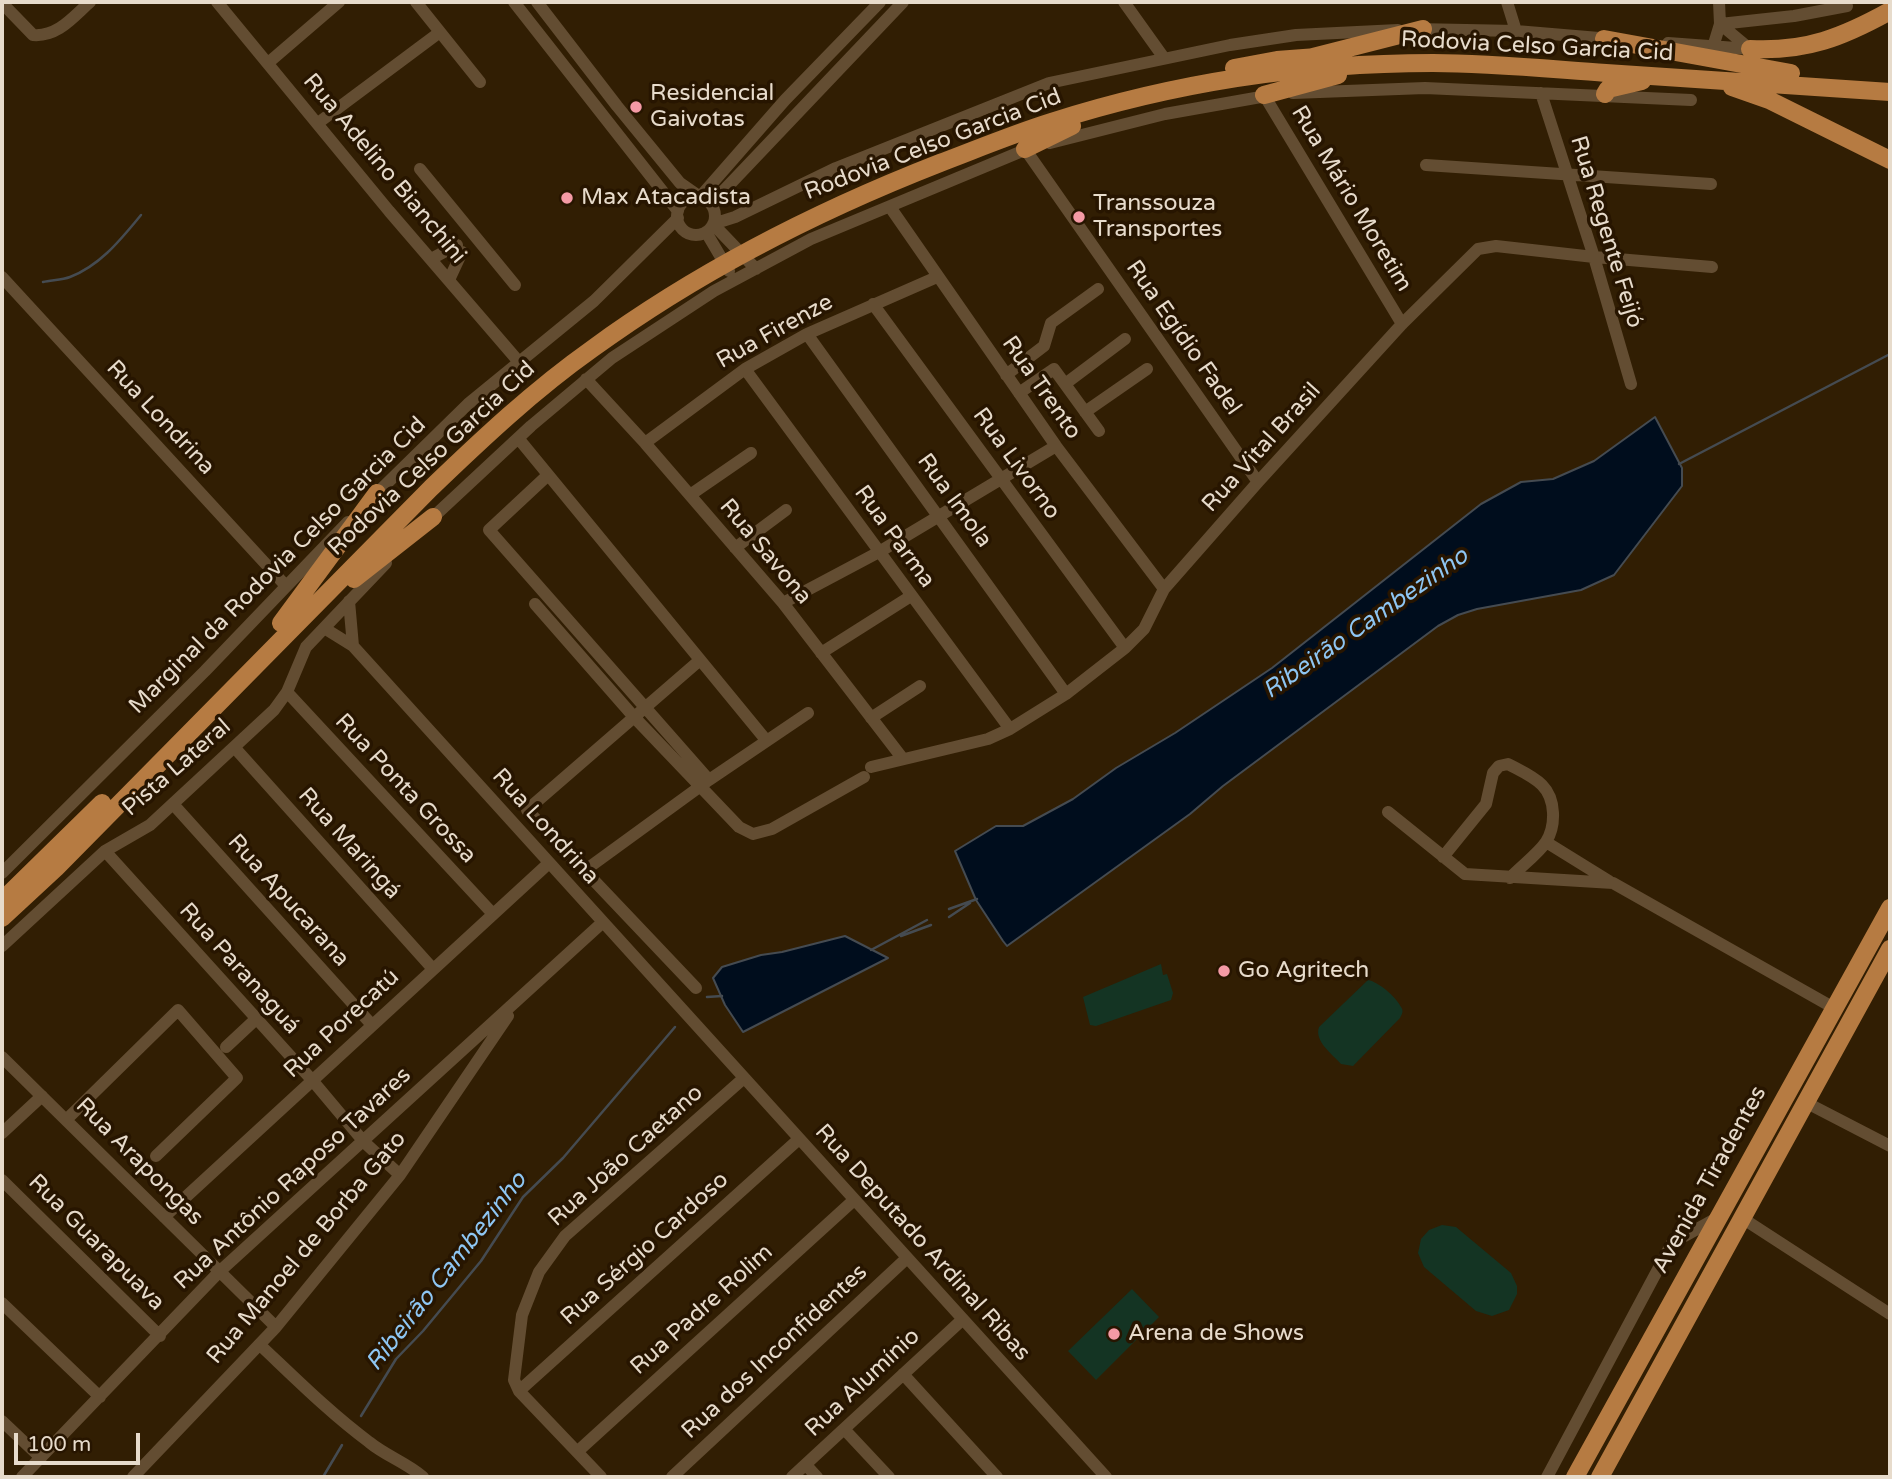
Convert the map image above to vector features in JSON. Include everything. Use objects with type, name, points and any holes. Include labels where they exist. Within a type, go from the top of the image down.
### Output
[{"type":"highway","points":[[1750,49],[1792,49],[1815,45],[1863,26],[1890,11]]},
{"type":"highway","points":[[1309,58],[1423,29]]},
{"type":"highway","points":[[1604,39],[1791,73]]},
{"type":"highway","name":"Rodovia Celso Garcia Cid","points":[[2,918],[56,868],[422,481],[510,400],[606,325],[757,239],[801,210],[898,167],[1051,110],[1120,90],[1277,61],[1427,53],[1479,54],[1890,81]]},
{"type":"highway","name":"Rodovia Celso Garcia Cid","points":[[757,239],[1008,137],[1125,102],[1177,89],[1242,78],[1299,71],[1434,63],[1890,92]]},
{"type":"highway","points":[[1264,95],[1378,65]]},
{"type":"highway","points":[[1605,94],[1608,89],[1660,77]]},
{"type":"highway","points":[[1709,79],[1769,100],[1890,160]]},
{"type":"highway","points":[[1026,149],[1125,102]]},
{"type":"highway","points":[[287,625],[377,493]]},
{"type":"highway","points":[[287,625],[433,517]]},
{"type":"highway","name":"Rodovia Celso Garcia Cid","points":[[2,901],[287,625]]},
{"type":"highway","name":"Avenida Tiradentes","points":[[1575,1477],[1890,908]]},
{"type":"highway","name":"Avenida Tiradentes","points":[[1600,1477],[1890,949]]},
{"type":"street","points":[[2,3],[33,35],[44,36],[57,31],[90,2]]},
{"type":"street","name":"Rua Adelino Bianchini","points":[[218,2],[519,362]]},
{"type":"street","points":[[268,63],[339,2]]},
{"type":"street","points":[[416,2],[480,82]]},
{"type":"street","points":[[514,2],[678,214],[683,229],[698,235],[836,168],[1049,83],[1164,58],[1296,35],[1423,29],[1516,31],[1750,49]]},
{"type":"street","points":[[537,2],[680,183],[711,204],[715,212],[710,228],[735,280]]},
{"type":"street","points":[[678,214],[686,200],[700,197],[778,108],[880,2]]},
{"type":"street","points":[[711,204],[903,2]]},
{"type":"street","points":[[1124,2],[1164,58]]},
{"type":"street","points":[[1507,2],[1516,31]]},
{"type":"street","points":[[1713,47],[1720,24],[1718,2]]},
{"type":"street","points":[[1720,24],[1794,16],[1847,6]]},
{"type":"street","points":[[1720,24],[1750,49]]},
{"type":"street","points":[[318,123],[440,33]]},
{"type":"street","points":[[324,628],[433,517],[518,438],[612,358],[735,280],[811,239],[1026,149],[1165,114],[1264,95],[1353,89],[1425,88],[1605,94],[1691,100]]},
{"type":"street","name":"Rua Regente Feijó","points":[[1541,93],[1631,383]]},
{"type":"street","points":[[590,101],[597,95],[617,106]]},
{"type":"street","name":"Rua Mário Moretim","points":[[1264,95],[1402,324]]},
{"type":"street","name":"Rua Egídio Fadel","points":[[1026,149],[1258,482]]},
{"type":"street","points":[[1426,165],[1711,184]]},
{"type":"street","points":[[420,169],[467,242],[515,285]]},
{"type":"street","name":"Rua Trento","points":[[890,207],[1056,446],[1164,589]]},
{"type":"street","name":"Marginal da Rodovia Celso Garcia Cid","points":[[2,873],[468,404],[594,301],[678,214]]},
{"type":"street","points":[[710,228],[756,269]]},
{"type":"street","points":[[431,260],[467,242]]},
{"type":"street","points":[[449,280],[467,242]]},
{"type":"street","name":"Rua Vital Brasil","points":[[705,783],[738,827],[753,834],[772,829],[867,772],[903,759],[988,739],[1010,729],[1066,694],[1125,648],[1144,629],[1164,589],[1258,482],[1402,324],[1478,249],[1496,246],[1712,267]]},
{"type":"street","name":"Rua Londrina","points":[[2,277],[286,586]]},
{"type":"street","name":"Rua Firenze","points":[[645,443],[745,369],[807,334],[937,277]]},
{"type":"street","points":[[1006,375],[1044,346],[1051,323],[1098,289]]},
{"type":"street","name":"Rua Livorno","points":[[873,304],[1125,648]]},
{"type":"street","name":"Rua Imola","points":[[807,334],[1066,694]]},
{"type":"street","points":[[1065,384],[1125,339]]},
{"type":"street","name":"Rua Parma","points":[[745,369],[1010,729]]},
{"type":"street","points":[[1019,393],[1054,369],[1099,432]]},
{"type":"street","points":[[1085,412],[1147,369]]},
{"type":"street","name":"Rua Savona","points":[[586,379],[783,603],[903,759]]},
{"type":"street","points":[[518,438],[766,740]]},
{"type":"street","points":[[783,603],[879,552],[1056,446]]},
{"type":"street","points":[[690,495],[751,453]]},
{"type":"street","points":[[548,475],[489,530],[645,707],[705,783]]},
{"type":"street","points":[[735,548],[786,510]]},
{"type":"street","points":[[821,653],[912,596]]},
{"type":"street","points":[[349,601],[353,646]]},
{"type":"street","points":[[535,604],[634,717],[705,783]]},
{"type":"street","name":"Rua Londrina","points":[[324,628],[353,646],[706,1036]]},
{"type":"street","name":"Pista Lateral","points":[[2,946],[105,851],[150,825],[274,710],[287,692],[306,646],[324,628]]},
{"type":"street","points":[[696,988],[527,810],[700,660]]},
{"type":"street","points":[[871,718],[920,686]]},
{"type":"street","name":"Rua Ponta Grossa","points":[[287,692],[493,914]]},
{"type":"street","points":[[584,871],[705,783],[808,713]]},
{"type":"street","name":"Rua Maringá","points":[[234,747],[433,969]]},
{"type":"street","points":[[1443,857],[1486,804],[1493,773],[1499,766],[1508,764],[1543,785],[1551,799],[1553,811],[1552,827],[1546,842],[1510,878]]},
{"type":"street","name":"Rua Apucarana","points":[[173,804],[372,1025]]},
{"type":"street","points":[[1388,812],[1465,874],[1613,883]]},
{"type":"street","points":[[1546,842],[1613,883],[1834,1007]]},
{"type":"street","name":"Rua Paranaguá","points":[[105,851],[312,1080],[364,1142],[400,1175]]},
{"type":"street","name":"Rua Porecatú","points":[[164,1217],[549,863]]},
{"type":"street","name":"Rua Antônio Raposo Tavares","points":[[22,1477],[219,1272],[603,922]]},
{"type":"street","name":"Rua Manoel de Borba Gato","points":[[133,1477],[276,1327],[400,1175],[520,998]]},
{"type":"street","points":[[66,1120],[178,1010],[237,1078],[156,1156]]},
{"type":"street","points":[[226,1047],[256,1019]]},
{"type":"street","name":"Rua Deputado Ardinal Ribas","points":[[706,1036],[1106,1477]]},
{"type":"street","name":"Rua Arapongas","points":[[2,1058],[276,1327]]},
{"type":"street","name":"Rua João Caetano","points":[[519,1391],[514,1380],[522,1315],[539,1272],[565,1236],[744,1078]]},
{"type":"street","points":[[2,1133],[41,1096]]},
{"type":"street","points":[[1807,1102],[1890,1146]]},
{"type":"street","name":"Rua Sérgio Cardoso","points":[[519,1391],[799,1139]]},
{"type":"street","name":"Rua Guarapuava","points":[[2,1180],[160,1336]]},
{"type":"street","name":"Rua Padre Rolim","points":[[577,1452],[854,1200]]},
{"type":"street","points":[[1547,1477],[1672,1244],[1717,1217]]},
{"type":"street","points":[[1742,1218],[1890,1314]]},
{"type":"street","name":"Rua dos Inconfidentes","points":[[672,1477],[907,1258]]},
{"type":"street","points":[[2,1303],[100,1398]]},
{"type":"street","name":"Rua Alumínio","points":[[792,1477],[962,1319]]},
{"type":"street","points":[[260,1345],[355,1432],[423,1477]]},
{"type":"street","points":[[903,1374],[997,1477]]},
{"type":"street","points":[[519,1391],[601,1477]]},
{"type":"street","points":[[2,1421],[41,1458]]},
{"type":"street","points":[[844,1429],[889,1477]]},
{"type":"street","points":[[806,1465],[817,1477]]},
{"type":"green space","points":[[1161,964],[1163,975],[1167,974],[1173,993],[1171,1000],[1096,1026],[1090,1025],[1083,997]]},
{"type":"green space","points":[[1368,980],[1391,995],[1403,1011],[1400,1018],[1353,1066],[1341,1064],[1321,1042],[1319,1027]]},
{"type":"green space","points":[[1442,1225],[1456,1227],[1511,1273],[1517,1286],[1517,1294],[1509,1310],[1492,1316],[1476,1311],[1424,1267],[1418,1253],[1421,1239],[1429,1230]]},
{"type":"green space","name":"Arena de Shows","points":[[1132,1289],[1159,1317],[1096,1380],[1068,1351]]},
{"type":"water","points":[[1655,417],[1682,468],[1682,486],[1614,575],[1581,590],[1477,609],[1438,626],[1223,786],[1190,814],[1007,946],[976,900],[955,851],[996,826],[1023,826],[1073,799],[1116,768],[1175,733],[1272,668],[1481,504],[1521,482],[1553,479],[1594,461]]},
{"type":"water","points":[[845,936],[888,958],[743,1032],[725,1005],[713,978],[722,967],[761,955]]},
{"type":"waterway","points":[[43,282],[64,279],[91,266],[110,250],[141,215]]},
{"type":"waterway","name":"Ribeirão Cambezinho","points":[[1679,464],[1890,354]]},
{"type":"waterway","name":"Ribeirão Cambezinho","points":[[949,909],[977,899]]},
{"type":"waterway","points":[[949,917],[970,903]]},
{"type":"waterway","name":"Ribeirão Cambezinho","points":[[871,950],[927,920]]},
{"type":"waterway","points":[[901,936],[931,925]]},
{"type":"waterway","name":"Ribeirão Cambezinho","points":[[707,997],[722,996]]},
{"type":"waterway","name":"Ribeirão Cambezinho","points":[[361,1416],[396,1359],[481,1261],[523,1197],[563,1158],[675,1027]]},
{"type":"waterway","name":"Ribeirão Cambezinho","points":[[323,1477],[342,1445]]},
{"type":"place","name":"Residencial Gaivotas","points":[[636,107]]},
{"type":"place","name":"Max Atacadista","points":[[567,198]]},
{"type":"place","name":"Transsouza Transportes","points":[[1079,217]]},
{"type":"place","name":"Go Agritech","points":[[1224,971]]},
{"type":"place","name":"Arena de Shows","points":[[1114,1334]]}]
